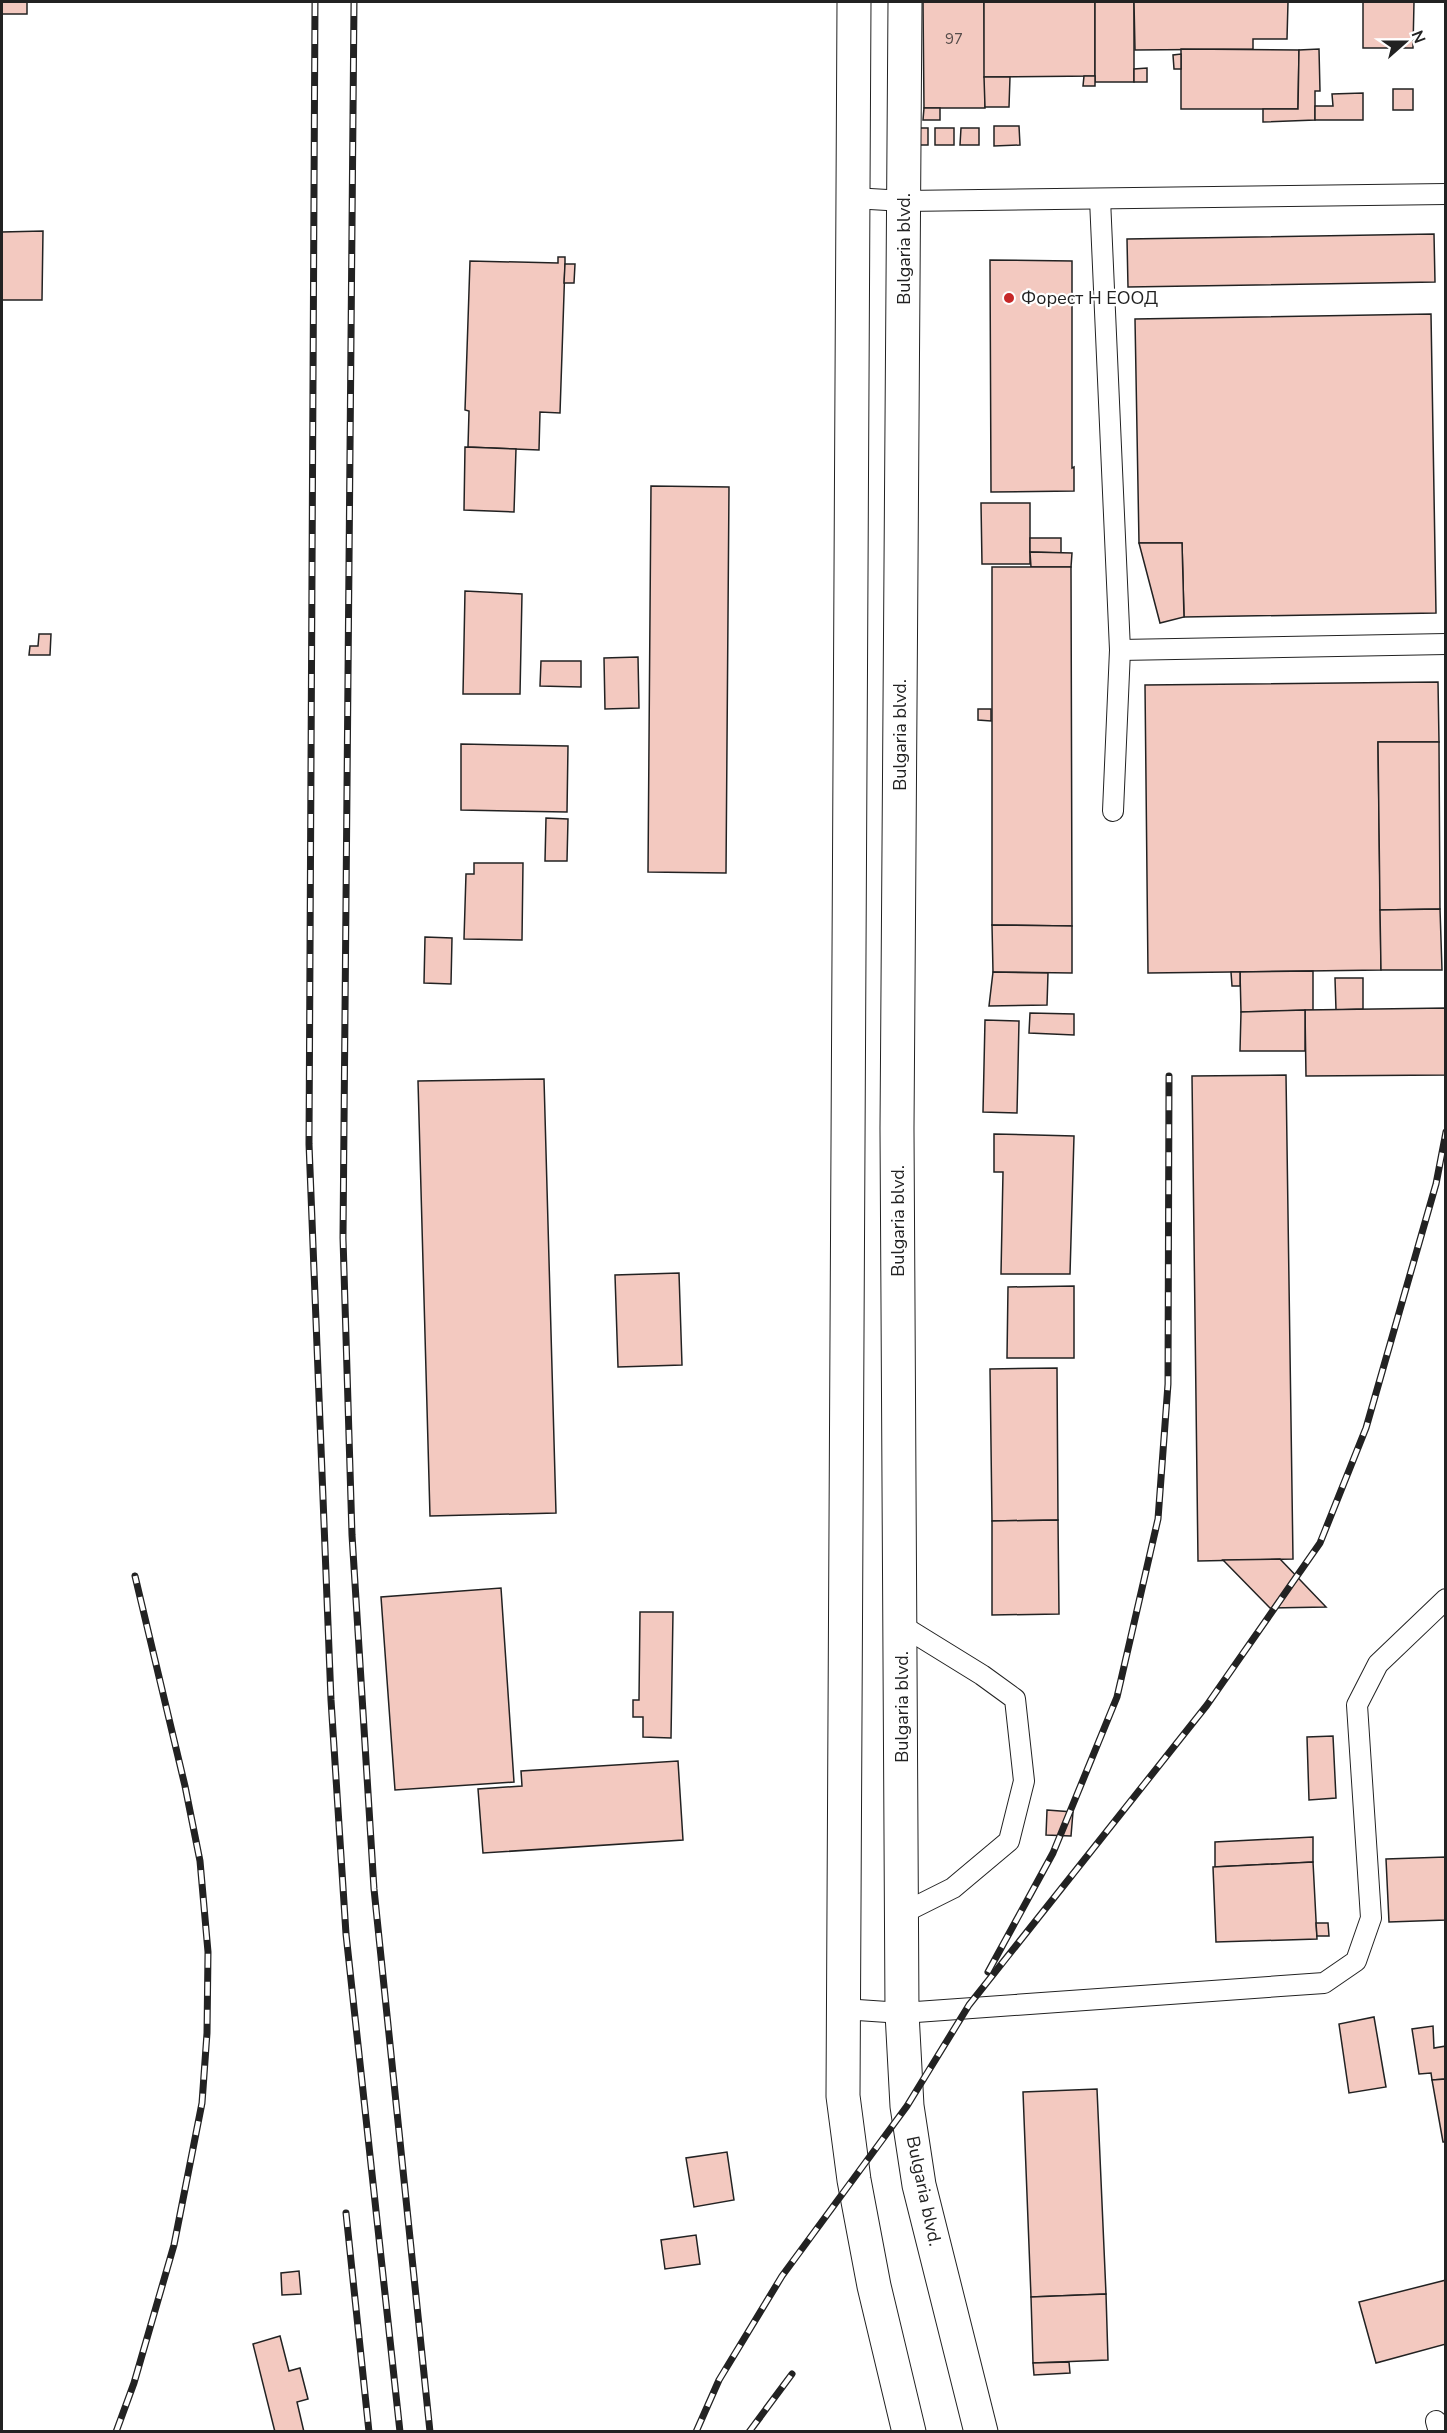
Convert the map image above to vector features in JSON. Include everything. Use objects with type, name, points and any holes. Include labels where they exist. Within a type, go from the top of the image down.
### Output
[{"type":"street","points":[[854,2],[843,2096],[854,2180],[874,2286],[909,2432]]},
{"type":"street","name":"Bulgaria blvd.","points":[[905,2],[898,1004],[902,2013],[907,2106],[920,2185],[981,2432]]},
{"type":"street","points":[[849,1003],[898,1004]]},
{"type":"lane","points":[[853,198],[904,201],[1446,194]]},
{"type":"lane","points":[[1100,199],[1120,650],[1113,811]]},
{"type":"lane","points":[[1120,650],[1446,644]]},
{"type":"lane","points":[[843,2009],[902,2013],[1324,1983],[1356,1961],[1371,1918],[1357,1704],[1378,1665],[1446,1599]]},
{"type":"lane","points":[[901,1624],[982,1675],[1015,1700],[1024,1781],[1009,1841],[952,1888],[903,1913]]},
{"type":"building","points":[[2,2],[27,2],[27,14],[2,14]]},
{"type":"building","points":[[923,2],[984,2],[985,108],[924,108]]},
{"type":"building","points":[[984,2],[1095,2],[1095,76],[984,77]]},
{"type":"building","points":[[1095,2],[1134,2],[1134,82],[1095,82]]},
{"type":"building","points":[[1134,2],[1288,2],[1287,39],[1253,39],[1253,49],[1135,50]]},
{"type":"building","points":[[1363,2],[1414,2],[1413,48],[1363,48]]},
{"type":"building","points":[[1181,49],[1299,50],[1298,109],[1181,109]]},
{"type":"building","points":[[1319,49],[1320,91],[1315,91],[1315,120],[1263,122],[1263,109],[1298,109],[1299,50]]},
{"type":"building","points":[[1181,54],[1181,69],[1174,69],[1173,55]]},
{"type":"building","points":[[1147,68],[1147,82],[1134,82],[1134,69]]},
{"type":"building","points":[[1084,76],[1095,76],[1095,86],[1083,86]]},
{"type":"building","points":[[984,77],[1010,77],[1009,107],[985,107]]},
{"type":"building","points":[[1393,89],[1413,89],[1413,110],[1393,110]]},
{"type":"building","points":[[1363,93],[1363,120],[1315,120],[1315,106],[1333,106],[1332,94]]},
{"type":"building","points":[[924,108],[940,108],[940,120],[923,120]]},
{"type":"building","points":[[994,126],[1019,126],[1020,145],[994,146]]},
{"type":"building","points":[[910,128],[928,128],[928,145],[910,145]]},
{"type":"building","points":[[935,128],[954,128],[954,145],[935,145]]},
{"type":"building","points":[[961,128],[979,128],[979,145],[960,145]]},
{"type":"building","points":[[43,231],[42,300],[2,300],[2,232]]},
{"type":"building","points":[[1434,234],[1435,282],[1128,287],[1127,239]]},
{"type":"building","points":[[558,257],[565,257],[560,413],[540,412],[539,450],[468,447],[469,411],[465,410],[470,261],[558,263]]},
{"type":"building","points":[[990,260],[1072,261],[1074,491],[991,492]]},
{"type":"building","points":[[565,264],[575,264],[574,283],[564,283]]},
{"type":"building","points":[[1431,314],[1436,613],[1184,617],[1182,543],[1139,543],[1135,319]]},
{"type":"building","points":[[465,447],[516,449],[514,512],[464,510]]},
{"type":"building","points":[[651,486],[729,487],[726,873],[648,872]]},
{"type":"building","points":[[981,503],[1030,503],[1030,564],[982,564]]},
{"type":"building","points":[[1030,538],[1061,538],[1061,553],[1030,552]]},
{"type":"building","points":[[1139,543],[1182,543],[1184,617],[1160,623]]},
{"type":"building","points":[[1030,552],[1072,553],[1071,567],[1031,567]]},
{"type":"building","points":[[992,567],[1071,567],[1072,926],[992,925]]},
{"type":"building","points":[[465,591],[522,594],[520,694],[463,694]]},
{"type":"building","points":[[39,634],[51,634],[50,655],[29,655],[30,646],[38,646]]},
{"type":"building","points":[[638,657],[639,708],[605,709],[604,658]]},
{"type":"building","points":[[541,661],[581,661],[581,687],[540,686]]},
{"type":"building","points":[[1438,682],[1439,742],[1378,742],[1381,970],[1148,973],[1145,685]]},
{"type":"building","points":[[978,709],[991,709],[991,721],[978,720]]},
{"type":"building","points":[[1378,742],[1439,742],[1440,909],[1380,910]]},
{"type":"building","points":[[461,744],[568,746],[567,812],[461,810]]},
{"type":"building","points":[[546,818],[568,819],[567,861],[545,861]]},
{"type":"building","points":[[474,863],[523,863],[522,940],[464,939],[466,874],[474,874]]},
{"type":"building","points":[[1440,909],[1442,970],[1381,970],[1380,910]]},
{"type":"building","points":[[992,925],[1072,926],[1072,973],[993,972]]},
{"type":"building","points":[[425,937],[452,938],[451,984],[424,983]]},
{"type":"building","points":[[1313,971],[1313,1010],[1241,1012],[1240,972]]},
{"type":"building","points":[[993,972],[1048,973],[1047,1005],[989,1006]]},
{"type":"building","points":[[1231,972],[1240,972],[1240,986],[1232,986]]},
{"type":"building","points":[[1335,978],[1363,978],[1363,1009],[1336,1010]]},
{"type":"building","points":[[1446,1008],[1446,1075],[1306,1076],[1305,1010]]},
{"type":"building","points":[[1305,1010],[1305,1051],[1240,1051],[1241,1012]]},
{"type":"building","points":[[1030,1013],[1074,1014],[1074,1035],[1029,1033]]},
{"type":"building","points":[[985,1020],[1019,1021],[1017,1113],[983,1112]]},
{"type":"building","points":[[1286,1075],[1293,1559],[1198,1561],[1192,1076]]},
{"type":"building","points":[[544,1079],[556,1513],[430,1516],[418,1081]]},
{"type":"building","points":[[994,1134],[1074,1136],[1070,1274],[1001,1274],[1003,1172],[994,1172]]},
{"type":"building","points":[[679,1273],[682,1365],[618,1367],[615,1275]]},
{"type":"building","points":[[1074,1286],[1074,1358],[1007,1358],[1008,1287]]},
{"type":"building","points":[[1057,1368],[1058,1520],[992,1521],[990,1369]]},
{"type":"building","points":[[1058,1520],[1059,1614],[992,1615],[992,1521]]},
{"type":"building","points":[[1280,1559],[1326,1607],[1270,1608],[1223,1560]]},
{"type":"building","points":[[501,1588],[514,1782],[395,1790],[381,1597]]},
{"type":"building","points":[[640,1612],[673,1612],[671,1738],[643,1737],[643,1717],[633,1717],[633,1700],[639,1700]]},
{"type":"building","points":[[1333,1736],[1336,1798],[1309,1800],[1307,1737]]},
{"type":"building","points":[[678,1761],[683,1840],[483,1853],[478,1789],[522,1786],[521,1771]]},
{"type":"building","points":[[1047,1810],[1073,1812],[1071,1836],[1046,1835]]},
{"type":"building","points":[[1313,1837],[1313,1862],[1215,1867],[1215,1842]]},
{"type":"building","points":[[1446,1857],[1446,1920],[1389,1922],[1386,1859]]},
{"type":"building","points":[[1313,1862],[1317,1939],[1216,1942],[1213,1867]]},
{"type":"building","points":[[1316,1923],[1328,1923],[1329,1936],[1317,1936]]},
{"type":"building","points":[[1374,2017],[1386,2087],[1349,2093],[1339,2024]]},
{"type":"building","points":[[1433,2026],[1434,2048],[1446,2046],[1446,2079],[1432,2080],[1431,2073],[1419,2074],[1412,2029]]},
{"type":"building","points":[[1446,2079],[1446,2142],[1443,2142],[1432,2080]]},
{"type":"building","points":[[1097,2089],[1106,2294],[1031,2297],[1023,2092]]},
{"type":"building","points":[[727,2152],[734,2200],[694,2207],[686,2158]]},
{"type":"building","points":[[696,2235],[700,2264],[665,2269],[661,2240]]},
{"type":"building","points":[[299,2271],[301,2294],[282,2295],[281,2273]]},
{"type":"building","points":[[1446,2280],[1446,2344],[1376,2363],[1359,2302]]},
{"type":"building","points":[[1106,2294],[1108,2360],[1033,2363],[1031,2297]]},
{"type":"building","points":[[280,2336],[289,2371],[300,2368],[308,2399],[297,2402],[304,2432],[275,2432],[253,2344]]},
{"type":"building","points":[[1069,2362],[1070,2373],[1034,2375],[1033,2363]]},
{"type":"railway","points":[[315,2],[309,1144],[331,1700],[346,1934],[400,2432]]},
{"type":"railway","points":[[354,2],[343,1238],[352,1535],[374,1889],[430,2432]]},
{"type":"railway","points":[[988,1972],[1053,1853],[1117,1697],[1158,1519],[1168,1384],[1169,1076]]},
{"type":"railway","points":[[696,2432],[719,2380],[782,2276],[907,2106],[969,2005],[1207,1705],[1320,1543],[1366,1428],[1436,1184],[1446,1132]]},
{"type":"railway","points":[[116,2432],[134,2383],[174,2245],[202,2103],[207,2033],[208,1952],[200,1861],[185,1786],[135,1576]]},
{"type":"railway","points":[[346,2213],[369,2432]]},
{"type":"railway","points":[[749,2432],[792,2374]]},
{"type":"place","name":"Форест Н ЕООД","points":[[1009,298]]}]
